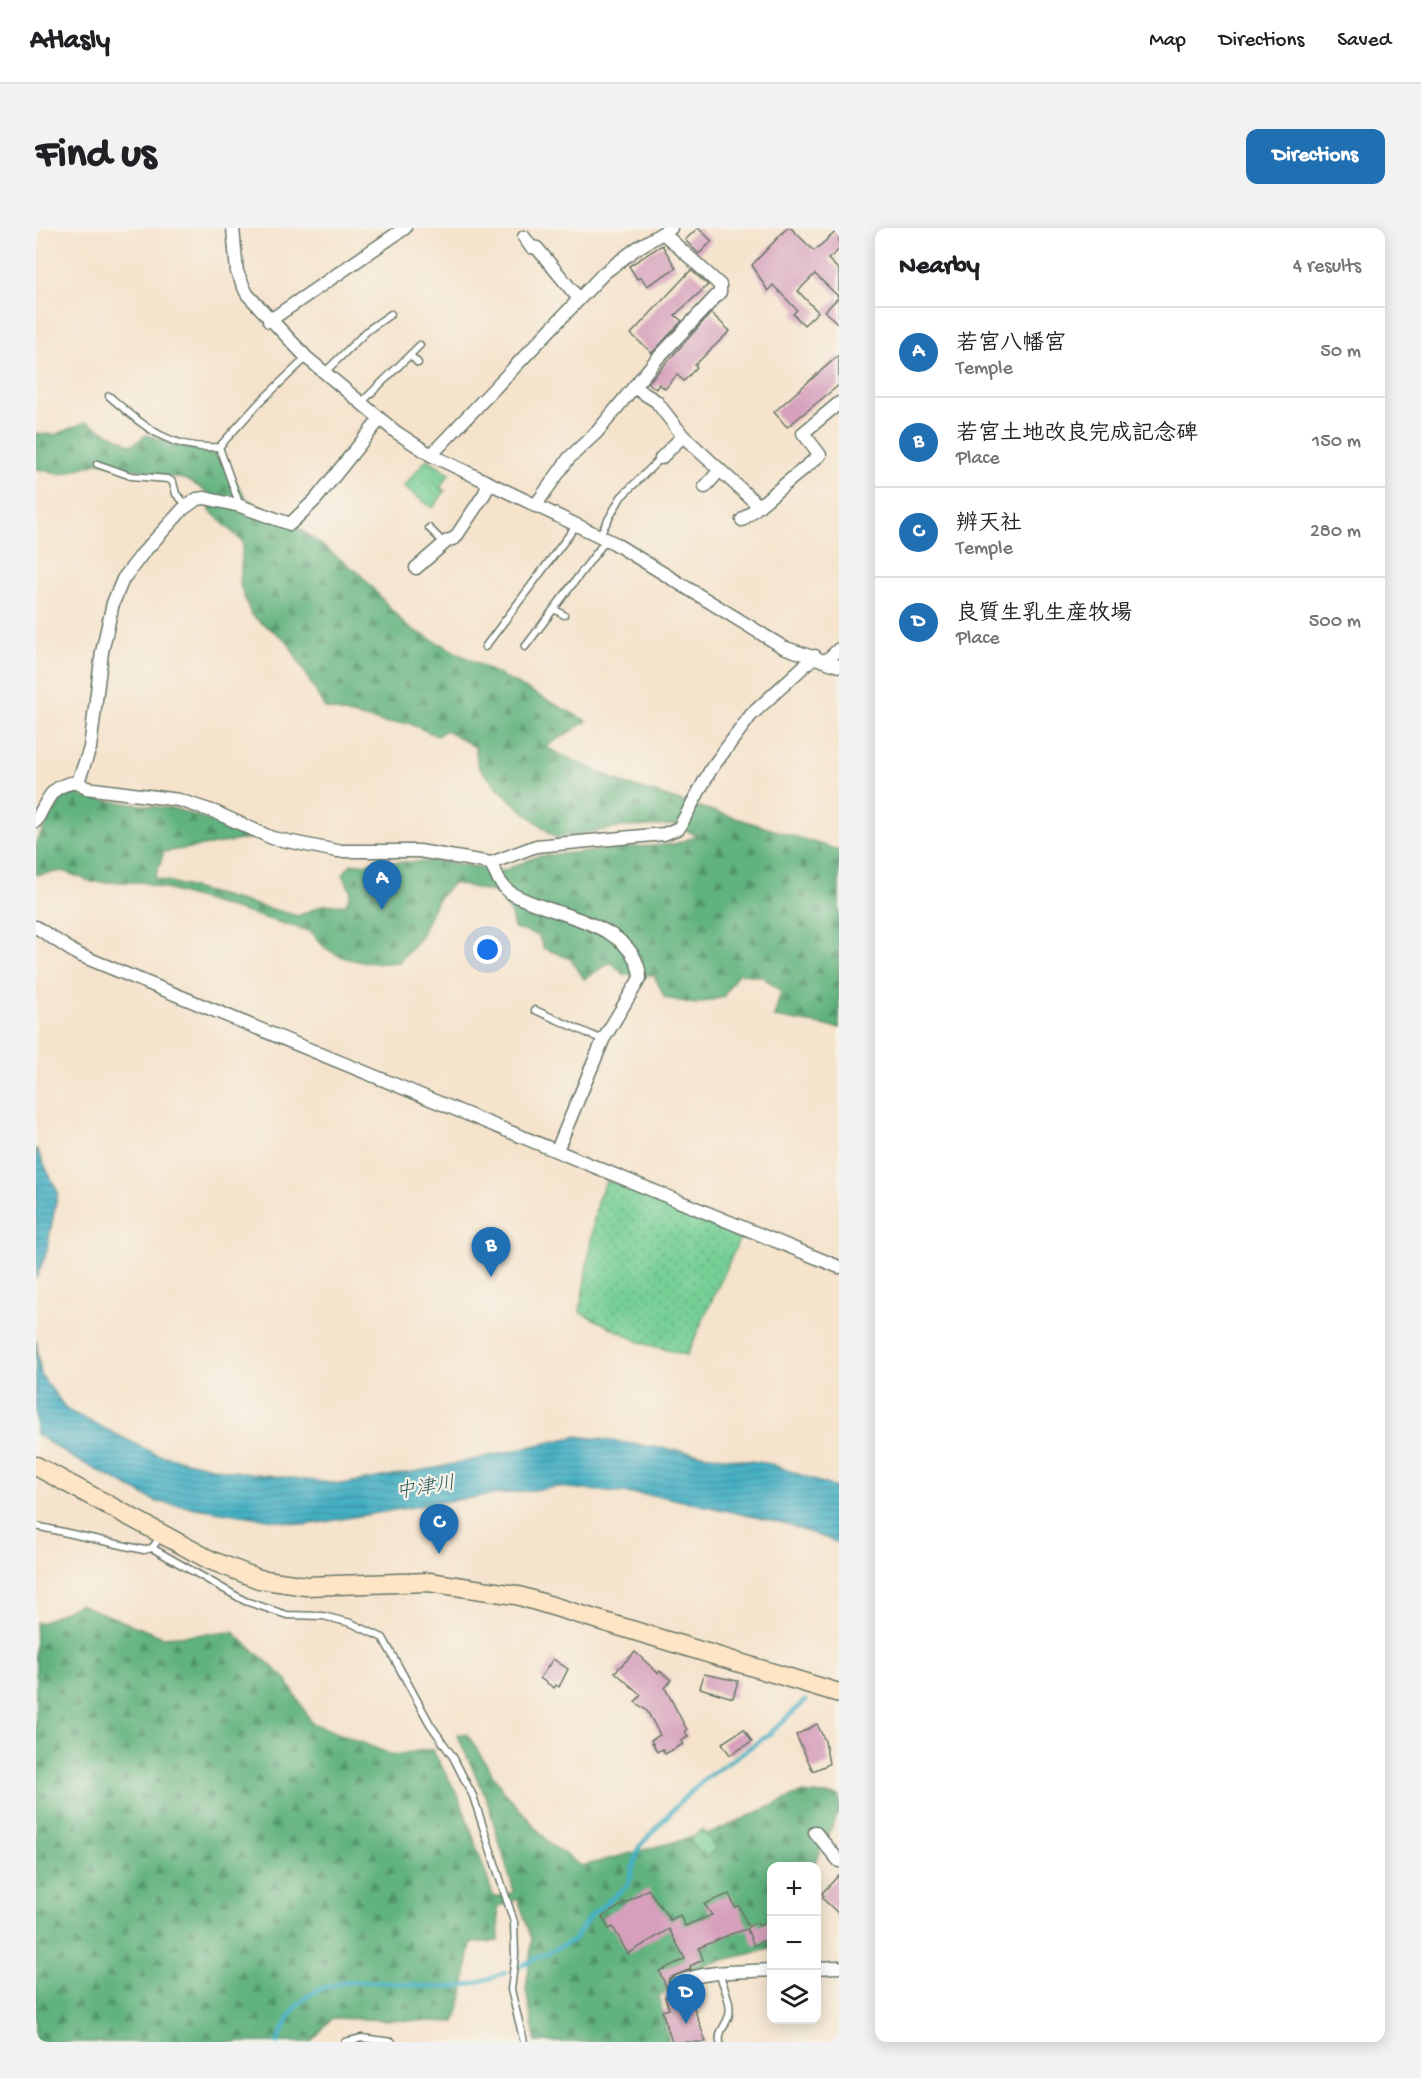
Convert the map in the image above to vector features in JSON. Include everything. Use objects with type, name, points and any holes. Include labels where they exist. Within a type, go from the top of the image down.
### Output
[{"type":"street","points":[[233,228],[237,272],[247,294],[269,321],[306,357],[380,419],[431,455],[602,538],[657,568],[783,646],[839,666]]},
{"type":"street","points":[[269,321],[405,228]]},
{"type":"street","points":[[431,455],[604,273],[637,248],[667,230],[720,285],[720,292],[656,360],[597,432],[569,458],[535,507]]},
{"type":"street","points":[[524,237],[531,247],[537,248],[579,299]]},
{"type":"street","points":[[634,388],[656,401],[683,436],[759,506]]},
{"type":"street","points":[[742,520],[820,455],[803,433],[839,403]]},
{"type":"street","points":[[78,782],[90,748],[102,652],[113,603],[123,579],[143,553],[197,499],[205,498],[240,506],[290,524],[316,499],[380,419]]},
{"type":"street","points":[[661,458],[683,436]]},
{"type":"street","points":[[705,487],[720,470]]},
{"type":"street","points":[[416,568],[444,543],[455,538],[485,493],[488,483]]},
{"type":"street","points":[[36,821],[54,789],[61,784],[78,782],[86,788],[179,800],[215,812],[272,837],[304,846],[337,851],[380,850],[443,854],[491,863],[536,846],[659,835],[679,828],[734,735],[751,715],[821,658],[839,650]]},
{"type":"street","points":[[491,863],[496,876],[510,893],[592,924],[618,941],[637,962],[640,978],[603,1040],[557,1150]]},
{"type":"street","points":[[36,927],[77,954],[839,1267]]},
{"type":"street","points":[[36,1466],[157,1541],[259,1579],[306,1586],[429,1582],[516,1595],[839,1693]]},
{"type":"street","points":[[815,1832],[839,1861]]},
{"type":"street","points":[[821,1968],[839,1967]]},
{"type":"street","points":[[676,1983],[689,1977],[767,1970]]},
{"type":"lane","points":[[325,372],[368,330],[391,314]]},
{"type":"lane","points":[[362,322],[368,330]]},
{"type":"lane","points":[[361,403],[420,345]]},
{"type":"lane","points":[[410,355],[418,363]]},
{"type":"lane","points":[[110,396],[145,426],[167,440],[186,446],[219,447],[258,404],[306,357]]},
{"type":"lane","points":[[219,447],[240,506]]},
{"type":"lane","points":[[525,647],[602,538],[621,497],[661,458]]},
{"type":"lane","points":[[97,464],[131,476],[168,479],[173,482],[176,494],[188,506]]},
{"type":"lane","points":[[485,647],[575,526]]},
{"type":"lane","points":[[429,528],[444,543]]},
{"type":"lane","points":[[554,609],[564,615]]},
{"type":"lane","points":[[535,1010],[603,1040]]},
{"type":"lane","points":[[36,1526],[144,1550],[157,1541],[245,1602],[287,1615],[323,1616],[351,1623],[383,1638],[430,1724],[453,1757],[480,1817],[514,1922],[515,1956],[511,1990],[524,2042]]},
{"type":"lane","points":[[719,1973],[729,2007],[729,2016],[718,2035],[720,2042]]},
{"type":"lane","points":[[345,2042],[362,2038],[392,2042]]},
{"type":"green space","points":[[86,422],[132,445],[146,435],[218,456],[247,499],[301,530],[359,573],[406,626],[587,721],[545,747],[622,783],[839,850],[839,1028],[774,1017],[781,992],[763,977],[738,973],[723,997],[695,1004],[665,998],[654,975],[624,975],[611,962],[584,979],[571,959],[543,948],[539,936],[514,928],[511,914],[497,893],[453,883],[437,900],[421,936],[399,962],[375,963],[350,959],[328,950],[312,932],[142,882],[92,882],[63,871],[36,875],[36,841],[66,793],[77,792],[85,798],[176,809],[240,831],[248,839],[164,852],[155,878],[298,916],[323,905],[346,904],[351,892],[343,874],[351,864],[440,861],[503,871],[538,856],[674,844],[698,836],[675,825],[623,827],[556,838],[510,800],[478,767],[475,747],[446,730],[437,736],[408,723],[384,723],[325,708],[287,641],[251,615],[240,585],[243,542],[210,511],[210,494],[188,480],[100,462],[62,474],[36,469],[36,433],[55,435]]},
{"type":"green space","points":[[427,459],[450,473],[440,487],[445,491],[433,508],[403,487]]},
{"type":"green space","points":[[607,1180],[741,1236],[687,1355],[642,1343],[580,1312],[597,1201]]},
{"type":"green space","points":[[79,1604],[163,1637],[233,1632],[285,1678],[312,1723],[393,1755],[432,1749],[460,1799],[494,1898],[514,1892],[487,1800],[457,1734],[467,1734],[502,1789],[551,1845],[582,1866],[716,1831],[800,1793],[839,1796],[839,1812],[815,1862],[767,1862],[767,1950],[706,1964],[659,1996],[669,2042],[536,2042],[526,1991],[532,1939],[518,1899],[498,1907],[499,1941],[471,1943],[462,2000],[455,2022],[332,2018],[311,2042],[36,2042],[36,1622],[40,1623]]},
{"type":"green space","points":[[702,1829],[717,1848],[705,1858],[689,1840]]},
{"type":"water","points":[[36,1148],[58,1192],[46,1254],[36,1279]]},
{"type":"water","name":"中津川","points":[[36,1340],[41,1375],[67,1410],[156,1454],[225,1470],[341,1484],[436,1468],[578,1436],[771,1464],[839,1489],[839,1543],[786,1524],[665,1497],[557,1487],[460,1499],[306,1525],[157,1502],[70,1456],[36,1434]]},
{"type":"building","points":[[698,228],[712,241],[699,254],[685,240]]},
{"type":"building","points":[[787,228],[791,228],[814,251],[839,229],[839,250],[828,259],[839,270],[839,297],[815,274],[798,291],[818,312],[804,325],[793,314],[797,310],[773,285],[768,291],[752,265]]},
{"type":"building","points":[[662,245],[676,268],[647,286],[641,277],[637,279],[629,266]]},
{"type":"building","points":[[691,270],[708,285],[675,315],[682,321],[652,353],[631,334]]},
{"type":"building","points":[[839,297],[839,325],[825,311]]},
{"type":"building","points":[[711,313],[730,331],[695,365],[697,367],[684,381],[677,375],[665,389],[659,384],[656,389],[648,383]]},
{"type":"building","points":[[839,355],[839,385],[787,427],[774,412]]},
{"type":"building","points":[[635,1652],[658,1673],[660,1671],[671,1680],[665,1688],[687,1730],[685,1731],[688,1737],[681,1741],[683,1744],[665,1754],[662,1749],[657,1752],[651,1740],[660,1735],[647,1711],[635,1702],[641,1695],[615,1672]]},
{"type":"building","points":[[553,1659],[568,1669],[559,1687],[556,1685],[554,1688],[540,1678]]},
{"type":"building","points":[[704,1674],[738,1681],[733,1698],[700,1688]]},
{"type":"building","points":[[817,1724],[825,1741],[829,1764],[813,1771],[796,1735]]},
{"type":"building","points":[[744,1729],[752,1742],[730,1755],[722,1743]]},
{"type":"building","points":[[839,1875],[839,1914],[822,1898],[824,1896],[822,1893]]},
{"type":"building","points":[[648,1889],[670,1920],[680,1915],[685,1926],[712,1915],[704,1904],[729,1894],[735,1907],[739,1906],[748,1927],[757,1922],[759,1926],[767,1922],[767,1939],[754,1946],[747,1929],[731,1934],[699,1948],[703,1960],[690,1966],[691,1969],[669,1978],[668,1985],[671,1990],[687,1988],[706,2042],[672,2042],[662,2011],[669,2009],[665,1997],[670,1995],[659,1971],[685,1959],[669,1929],[628,1954],[613,1927],[609,1929],[602,1917]]},
{"type":"waterway","points":[[520,1966],[574,1940],[589,1917],[628,1885],[639,1847],[681,1801],[706,1778],[768,1735],[805,1701]]},
{"type":"waterway","points":[[277,2042],[297,2006],[312,1993],[330,1986],[349,1982],[369,1982],[456,1987],[506,1972]]},
{"type":"place","name":"若宮八幡宮","points":[[382,910]]},
{"type":"place","name":"若宮土地改良完成記念碑","points":[[491,1277]]},
{"type":"place","name":"辨天社","points":[[439,1554]]},
{"type":"place","name":"良質生乳生産牧場","points":[[686,2024]]}]
